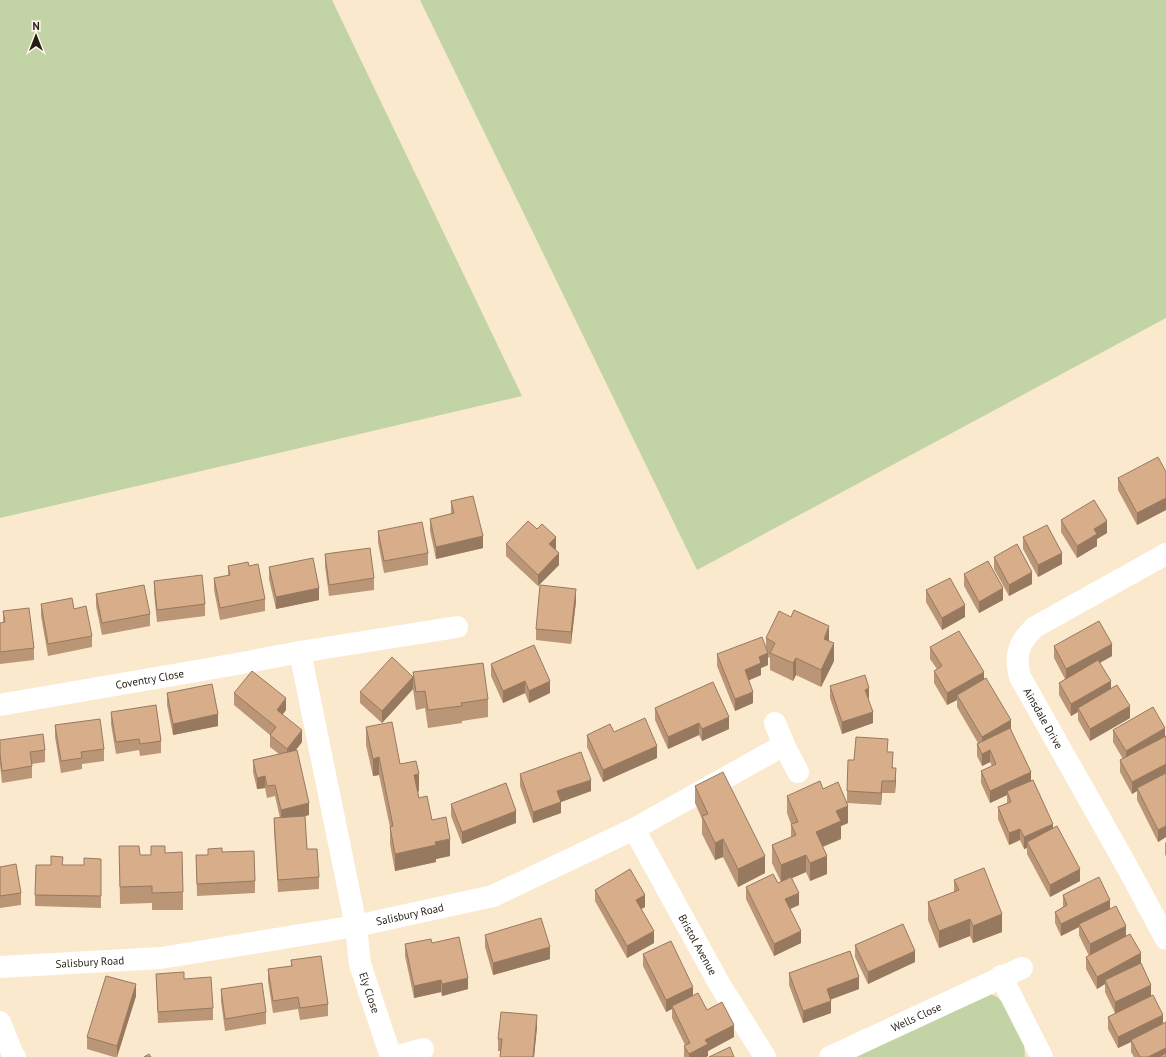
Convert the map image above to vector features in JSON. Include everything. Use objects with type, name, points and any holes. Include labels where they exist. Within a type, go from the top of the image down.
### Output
[{"type":"street","name":"Ainsdale Drive","points":[[1166,554],[1036,627],[1023,640],[1017,658],[1020,677],[1166,939]]},
{"type":"street","name":"Coventry Close","points":[[0,706],[300,652],[457,627]]},
{"type":"street","points":[[300,652],[356,926]]},
{"type":"street","points":[[775,724],[784,746],[798,772]]},
{"type":"street","name":"Salisbury Road","points":[[0,967],[161,958],[356,926],[493,896],[634,829],[784,746]]},
{"type":"street","name":"Bristol Avenue","points":[[634,829],[720,985],[766,1057]]},
{"type":"street","name":"Ely Close","points":[[356,926],[360,964],[393,1057],[424,1049]]},
{"type":"street","name":"Wells Close","points":[[830,1057],[1001,976],[1022,968]]},
{"type":"street","points":[[1001,976],[1042,1057]]},
{"type":"street","points":[[0,1022],[15,1057]]},
{"type":"green space","points":[[0,0],[332,0],[522,396],[0,518]]},
{"type":"green space","points":[[420,0],[1166,0],[1166,318],[697,570]]},
{"type":"green space","points":[[991,994],[1002,1002],[1024,1045],[1025,1057],[849,1057]]},
{"type":"building","points":[[1158,457],[1166,472],[1166,498],[1137,513],[1118,478]]},
{"type":"building","points":[[473,496],[483,536],[436,547],[430,519],[454,513],[451,501]]},
{"type":"building","points":[[1094,500],[1107,521],[1094,529],[1097,534],[1077,546],[1061,520]]},
{"type":"building","points":[[528,521],[537,529],[542,524],[556,537],[549,544],[559,553],[538,575],[506,544]]},
{"type":"building","points":[[422,522],[428,553],[384,561],[378,531]]},
{"type":"building","points":[[1047,525],[1062,553],[1038,565],[1023,537]]},
{"type":"building","points":[[1017,544],[1032,572],[1009,585],[994,557]]},
{"type":"building","points":[[370,548],[374,578],[329,585],[325,554]]},
{"type":"building","points":[[313,558],[319,588],[276,597],[269,567]]},
{"type":"building","points":[[988,561],[1003,588],[979,602],[964,574]]},
{"type":"building","points":[[248,562],[249,566],[258,564],[265,599],[220,608],[214,578],[230,575],[228,566]]},
{"type":"building","points":[[202,575],[205,604],[157,610],[154,581]]},
{"type":"building","points":[[950,578],[965,605],[942,618],[926,590]]},
{"type":"building","points":[[144,585],[150,614],[102,623],[96,594]]},
{"type":"building","points":[[540,585],[576,589],[571,632],[536,629]]},
{"type":"building","points":[[72,598],[74,609],[86,606],[92,636],[48,644],[41,604]]},
{"type":"building","points":[[29,608],[34,648],[0,652],[0,623],[5,622],[3,611]]},
{"type":"building","points":[[794,610],[829,626],[824,639],[834,643],[821,670],[796,658],[793,663],[770,653],[775,643],[766,638],[779,611],[791,617]]},
{"type":"building","points":[[1099,621],[1112,644],[1066,669],[1054,646]]},
{"type":"building","points":[[959,631],[984,672],[947,693],[934,671],[942,666],[930,647]]},
{"type":"building","points":[[762,637],[768,653],[759,657],[761,663],[745,670],[753,692],[735,699],[717,654]]},
{"type":"building","points":[[534,645],[550,681],[529,691],[525,681],[503,691],[491,664]]},
{"type":"building","points":[[392,657],[413,677],[382,711],[360,692]]},
{"type":"building","points":[[1098,660],[1111,681],[1071,704],[1059,683]]},
{"type":"building","points":[[483,663],[488,699],[461,703],[462,706],[428,710],[425,691],[416,692],[413,672]]},
{"type":"building","points":[[252,671],[286,698],[277,710],[302,730],[287,749],[270,735],[276,727],[234,693]]},
{"type":"building","points":[[865,675],[869,688],[865,690],[873,712],[842,722],[830,686]]},
{"type":"building","points":[[986,678],[1011,720],[982,737],[957,695]]},
{"type":"building","points":[[713,682],[729,717],[702,729],[699,723],[668,737],[655,708]]},
{"type":"building","points":[[212,684],[218,714],[173,724],[167,693]]},
{"type":"building","points":[[1117,685],[1130,706],[1090,729],[1078,708]]},
{"type":"building","points":[[156,705],[161,741],[140,744],[139,739],[116,742],[111,712]]},
{"type":"building","points":[[1153,707],[1165,728],[1126,751],[1113,730]]},
{"type":"building","points":[[645,718],[657,746],[603,770],[587,735],[610,724],[614,732]]},
{"type":"building","points":[[100,719],[104,749],[81,752],[82,758],[61,761],[55,725]]},
{"type":"building","points":[[392,722],[400,764],[416,761],[419,774],[414,775],[419,798],[427,796],[432,820],[446,817],[450,839],[435,842],[436,845],[395,854],[390,827],[393,826],[379,757],[373,759],[366,727]]},
{"type":"building","points":[[1010,728],[1031,772],[990,791],[981,771],[996,764],[990,750],[982,754],[977,744]]},
{"type":"building","points":[[43,734],[45,750],[30,752],[32,766],[2,771],[0,740]]},
{"type":"building","points":[[1166,736],[1166,764],[1132,782],[1120,760]]},
{"type":"building","points":[[856,737],[888,739],[887,752],[893,752],[892,768],[896,768],[895,781],[882,781],[881,793],[847,791],[848,760],[854,760]]},
{"type":"building","points":[[297,750],[309,803],[281,810],[275,785],[267,786],[265,776],[257,778],[253,760]]},
{"type":"building","points":[[581,752],[591,780],[557,791],[561,802],[533,812],[520,774]]},
{"type":"building","points":[[723,772],[765,856],[738,869],[723,839],[715,843],[702,816],[708,814],[695,786]]},
{"type":"building","points":[[1166,773],[1166,826],[1158,830],[1137,788]]},
{"type":"building","points":[[1033,780],[1053,824],[1024,837],[1020,829],[1009,833],[998,807],[1011,802],[1007,791]]},
{"type":"building","points":[[820,781],[823,789],[838,782],[848,806],[836,811],[841,821],[816,832],[827,856],[810,863],[806,855],[781,865],[772,845],[796,835],[791,824],[798,822],[787,796]]},
{"type":"building","points":[[506,783],[516,811],[462,832],[451,804]]},
{"type":"building","points":[[305,816],[307,849],[317,849],[319,877],[278,880],[274,818]]},
{"type":"building","points":[[1057,826],[1080,869],[1050,885],[1027,842]]},
{"type":"building","points":[[119,846],[139,846],[140,855],[151,855],[151,846],[165,846],[165,853],[182,852],[183,892],[152,893],[152,886],[120,887]]},
{"type":"building","points":[[222,848],[222,852],[254,851],[255,881],[197,884],[196,855],[208,855],[208,849]]},
{"type":"building","points":[[51,856],[63,857],[62,865],[84,865],[84,858],[101,859],[101,896],[35,895],[36,865],[51,865]]},
{"type":"building","points":[[16,864],[21,893],[0,896],[0,867]]},
{"type":"building","points":[[984,868],[1002,914],[973,926],[970,919],[939,931],[928,902],[959,890],[954,880]]},
{"type":"building","points":[[630,869],[645,895],[636,900],[654,931],[627,946],[595,890]]},
{"type":"building","points":[[773,874],[778,883],[791,877],[799,893],[785,899],[801,931],[774,944],[746,887]]},
{"type":"building","points":[[1099,877],[1110,900],[1061,924],[1055,912],[1067,905],[1063,895]]},
{"type":"building","points":[[1116,906],[1126,926],[1090,944],[1079,924]]},
{"type":"building","points":[[541,918],[550,947],[493,963],[485,935]]},
{"type":"building","points":[[903,924],[915,951],[868,972],[855,945]]},
{"type":"building","points":[[1130,934],[1141,953],[1097,977],[1086,957]]},
{"type":"building","points":[[459,937],[468,978],[442,984],[441,980],[414,986],[405,944],[431,939],[432,943]]},
{"type":"building","points":[[671,941],[693,987],[666,1000],[643,954]]},
{"type":"building","points":[[850,951],[859,977],[827,989],[831,1001],[803,1011],[789,973]]},
{"type":"building","points":[[321,956],[328,1004],[300,1008],[298,997],[273,1001],[268,969],[292,966],[291,960]]},
{"type":"building","points":[[1141,963],[1151,985],[1115,1002],[1105,980]]},
{"type":"building","points":[[184,972],[184,979],[211,977],[213,1008],[158,1012],[156,974]]},
{"type":"building","points":[[106,976],[136,984],[117,1046],[87,1037]]},
{"type":"building","points":[[262,983],[266,1012],[225,1019],[221,989]]},
{"type":"building","points":[[698,993],[707,1010],[722,1002],[734,1025],[705,1040],[708,1044],[689,1054],[684,1046],[690,1043],[672,1006]]},
{"type":"building","points":[[1153,995],[1163,1015],[1118,1037],[1108,1017]]},
{"type":"building","points":[[501,1012],[537,1015],[533,1057],[500,1057],[502,1039],[498,1039]]},
{"type":"building","points":[[1166,1022],[1166,1048],[1148,1057],[1140,1057],[1131,1040]]},
{"type":"building","points":[[730,1047],[734,1057],[709,1057]]},
{"type":"building","points":[[1166,1053],[1166,1057],[1159,1057]]},
{"type":"building","points":[[149,1054],[151,1057],[144,1057]]}]
